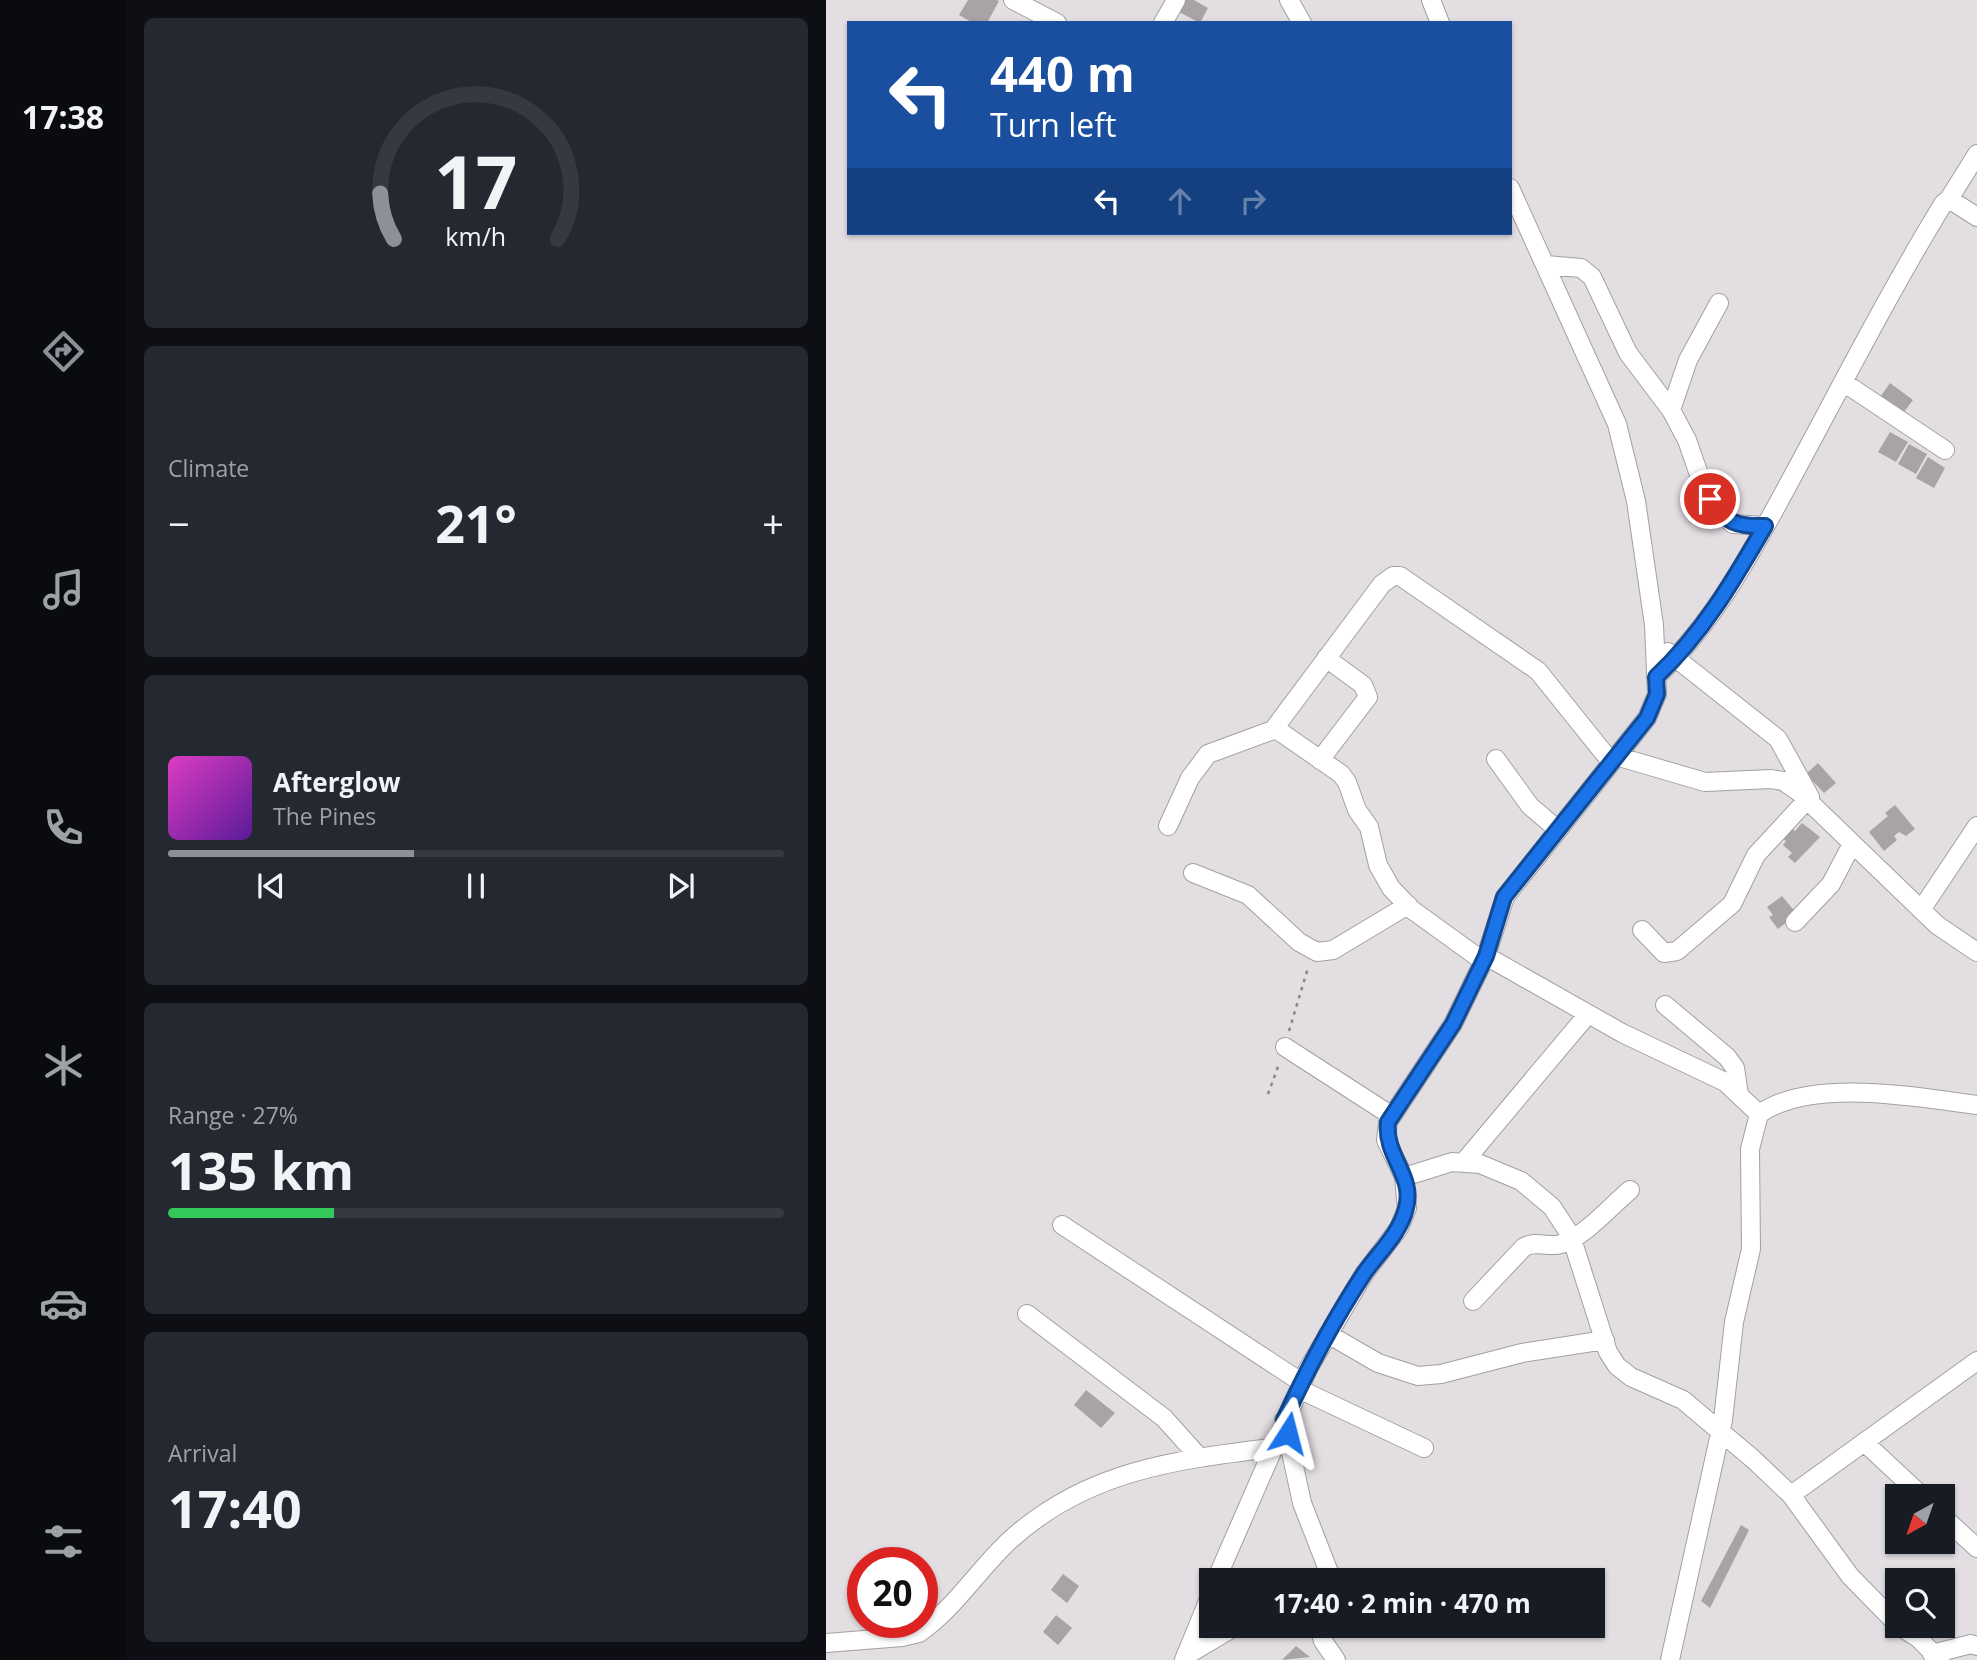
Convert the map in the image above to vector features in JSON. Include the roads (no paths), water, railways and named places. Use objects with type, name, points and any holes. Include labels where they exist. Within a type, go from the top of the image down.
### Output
[{"type":"street","points":[[1013,0],[1053,21]]},
{"type":"street","points":[[1164,21],[1176,0]]},
{"type":"street","points":[[1289,0],[1301,21]]},
{"type":"street","points":[[1431,0],[1439,21]]},
{"type":"street","points":[[1656,677],[1676,659],[1717,608],[1765,526],[1903,269],[1977,154]]},
{"type":"street","points":[[1221,1568],[1300,1385],[1364,1274],[1399,1228],[1408,1196],[1404,1177],[1386,1140],[1392,1115],[1453,1024],[1485,958],[1504,897],[1647,718],[1657,694],[1654,640],[1636,501],[1617,424],[1512,192]]},
{"type":"street","points":[[1949,200],[1977,217]]},
{"type":"street","points":[[1546,265],[1581,268],[1592,277],[1628,352],[1671,410],[1718,512],[1733,524],[1765,526]]},
{"type":"street","points":[[1671,410],[1688,360],[1718,303]]},
{"type":"street","points":[[1843,382],[1945,450]]},
{"type":"street","points":[[1273,730],[1382,584],[1393,576],[1400,576],[1538,671],[1614,759],[1704,782],[1783,781],[1812,805],[1947,933],[1977,952]]},
{"type":"street","points":[[1654,640],[1778,739],[1812,805]]},
{"type":"street","points":[[1321,760],[1368,697],[1363,685],[1326,658]]},
{"type":"street","points":[[1168,826],[1190,778],[1208,754],[1273,730],[1279,731],[1347,782],[1357,810],[1369,827],[1378,865],[1391,888],[1408,905],[1485,958],[1588,1014],[1725,1082],[1759,1114]]},
{"type":"street","points":[[1496,759],[1531,806],[1557,829]]},
{"type":"street","points":[[1642,930],[1664,953],[1676,951],[1732,904],[1755,855],[1812,805]]},
{"type":"street","points":[[1921,910],[1977,826]]},
{"type":"street","points":[[1796,922],[1831,884],[1852,844]]},
{"type":"street","points":[[1193,873],[1248,895],[1299,942],[1314,951],[1333,950],[1408,905]]},
{"type":"street","points":[[1665,1005],[1727,1057],[1735,1068],[1739,1095]]},
{"type":"street","points":[[1464,1163],[1588,1014]]},
{"type":"street","points":[[1285,1047],[1392,1115]]},
{"type":"street","points":[[1670,1660],[1721,1434],[1734,1322],[1751,1249],[1750,1149],[1759,1114],[1775,1103],[1839,1092],[1894,1095],[1977,1105]]},
{"type":"street","points":[[1404,1177],[1452,1162],[1480,1164],[1521,1181],[1552,1207],[1573,1239],[1605,1340],[1617,1366],[1644,1385],[1683,1400],[1791,1495],[1850,1576],[1885,1612]]},
{"type":"street","points":[[1473,1301],[1524,1247],[1529,1244],[1556,1245],[1573,1239],[1630,1190]]},
{"type":"street","points":[[1062,1226],[1300,1385],[1424,1448]]},
{"type":"street","points":[[1027,1314],[1164,1418],[1199,1457]]},
{"type":"street","points":[[1328,1334],[1378,1363],[1418,1376],[1441,1374],[1522,1353],[1605,1340]]},
{"type":"street","points":[[1791,1495],[1977,1361]]},
{"type":"street","points":[[1284,1420],[1302,1503],[1327,1568]]},
{"type":"street","points":[[1864,1442],[1909,1484]]},
{"type":"street","points":[[826,1643],[919,1633],[1006,1544],[1046,1513],[1135,1470],[1199,1457],[1271,1448]]},
{"type":"street","points":[[1955,1528],[1977,1548]]},
{"type":"street","points":[[1186,1658],[1199,1625]]},
{"type":"street","points":[[1186,1658],[1217,1638]]},
{"type":"street","points":[[1323,1638],[1336,1660]]},
{"type":"street","points":[[1919,1638],[1936,1657],[1971,1644],[1977,1646]]}]
